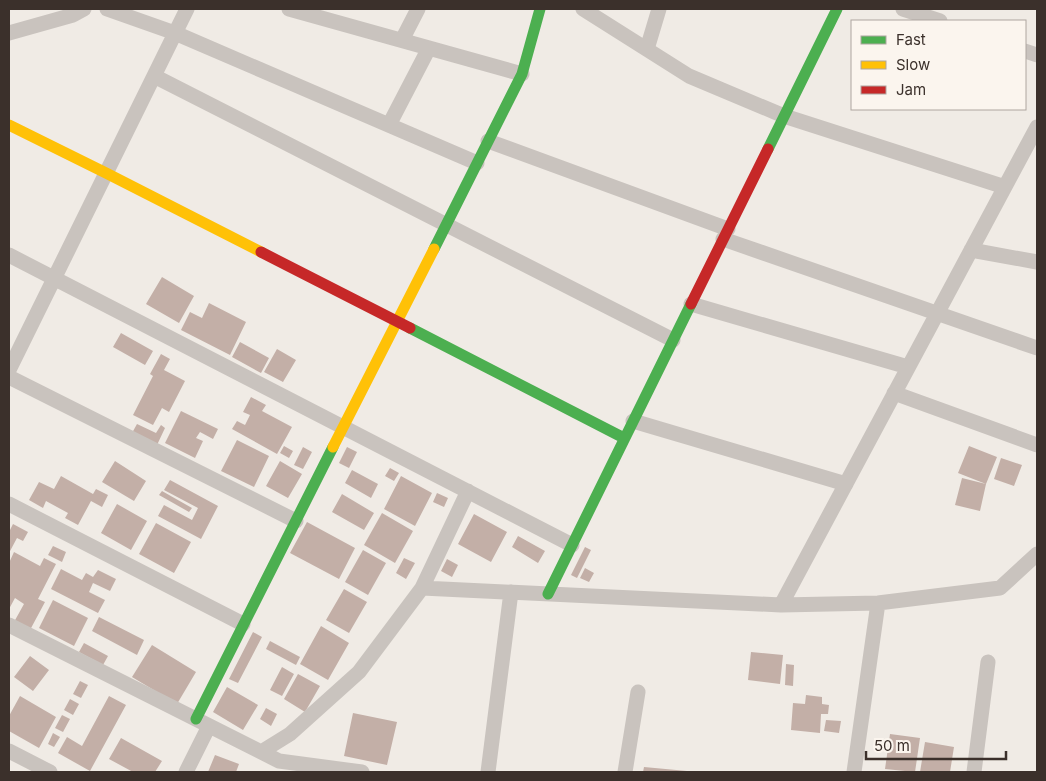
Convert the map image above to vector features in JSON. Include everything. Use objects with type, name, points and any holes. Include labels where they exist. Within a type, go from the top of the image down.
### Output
[{"type":"street","points":[[9,33],[73,15],[84,9]]},
{"type":"street","points":[[107,9],[175,33],[477,163]]},
{"type":"street","points":[[9,370],[187,9]]},
{"type":"street","points":[[290,9],[305,11],[522,74]]},
{"type":"street","points":[[402,40],[418,9]]},
{"type":"street","points":[[186,772],[202,722],[243,624],[522,74],[540,9]]},
{"type":"street","points":[[583,9],[690,76],[784,116],[1005,187]]},
{"type":"street","points":[[647,49],[659,9]]},
{"type":"street","points":[[548,594],[837,9]]},
{"type":"street","points":[[903,9],[937,20]]},
{"type":"street","points":[[389,125],[429,48]]},
{"type":"street","points":[[154,76],[673,340]]},
{"type":"street","points":[[9,126],[106,173],[624,438]]},
{"type":"street","points":[[781,605],[1037,127]]},
{"type":"street","points":[[488,141],[726,234],[937,313],[1037,348]]},
{"type":"street","points":[[972,250],[1037,262]]},
{"type":"street","points":[[9,255],[572,545]]},
{"type":"street","points":[[691,304],[908,367]]},
{"type":"street","points":[[9,376],[296,521]]},
{"type":"street","points":[[894,393],[1037,445]]},
{"type":"street","points":[[633,421],[846,484]]},
{"type":"street","points":[[261,752],[290,734],[359,672],[422,588],[468,491]]},
{"type":"street","points":[[9,504],[243,624]]},
{"type":"street","points":[[422,588],[781,605],[878,603],[1000,588],[1037,554]]},
{"type":"street","points":[[488,772],[511,592]]},
{"type":"street","points":[[854,772],[878,603]]},
{"type":"street","points":[[9,625],[278,761],[360,772]]},
{"type":"street","points":[[974,772],[988,662]]},
{"type":"street","points":[[625,772],[638,692]]},
{"type":"street","points":[[9,751],[50,772]]},
{"type":"building","points":[[162,277],[194,296],[179,323],[146,304]]},
{"type":"building","points":[[209,303],[246,322],[230,355],[181,330],[190,312],[202,318]]},
{"type":"building","points":[[121,333],[153,351],[145,365],[113,347]]},
{"type":"building","points":[[240,342],[269,358],[261,373],[232,357]]},
{"type":"building","points":[[277,349],[296,360],[283,382],[264,372]]},
{"type":"building","points":[[161,354],[170,359],[164,370],[185,381],[169,412],[162,408],[153,425],[133,415],[153,376],[150,374]]},
{"type":"building","points":[[251,397],[266,405],[262,411],[292,427],[277,454],[232,429],[237,421],[245,425],[250,415],[243,412]]},
{"type":"building","points":[[181,411],[218,429],[213,439],[200,432],[196,438],[203,441],[195,458],[165,443]]},
{"type":"building","points":[[137,424],[156,433],[161,425],[165,428],[157,445],[132,433]]},
{"type":"building","points":[[237,440],[269,456],[254,487],[221,471]]},
{"type":"building","points":[[284,446],[293,451],[289,458],[280,453]]},
{"type":"building","points":[[969,446],[997,457],[986,484],[958,473]]},
{"type":"building","points":[[303,447],[312,452],[303,469],[294,465]]},
{"type":"building","points":[[347,447],[357,452],[349,468],[339,463]]},
{"type":"building","points":[[1001,458],[1022,465],[1014,486],[994,479]]},
{"type":"building","points":[[115,461],[146,481],[134,501],[102,482]]},
{"type":"building","points":[[280,461],[302,474],[288,498],[266,486]]},
{"type":"building","points":[[390,468],[399,473],[394,481],[385,476]]},
{"type":"building","points":[[352,470],[378,484],[371,498],[345,483]]},
{"type":"building","points":[[61,476],[93,494],[96,489],[108,495],[102,507],[91,501],[78,525],[65,518],[68,513],[46,501],[43,508],[29,500],[39,482],[54,489]]},
{"type":"building","points":[[401,476],[432,493],[415,526],[384,509]]},
{"type":"building","points":[[962,478],[986,484],[980,511],[955,505]]},
{"type":"building","points":[[170,480],[218,506],[201,539],[158,516],[164,505],[192,520],[198,508],[164,490]]},
{"type":"building","points":[[162,491],[192,508],[189,512],[159,495]]},
{"type":"building","points":[[437,493],[448,498],[444,507],[433,502]]},
{"type":"building","points":[[342,494],[374,513],[364,530],[332,512]]},
{"type":"building","points":[[117,504],[147,521],[131,550],[101,533]]},
{"type":"building","points":[[382,513],[413,531],[395,563],[364,545]]},
{"type":"building","points":[[474,514],[507,532],[491,562],[458,544]]},
{"type":"building","points":[[307,522],[355,548],[339,579],[290,553]]},
{"type":"building","points":[[156,523],[191,542],[174,573],[139,554]]},
{"type":"building","points":[[13,524],[28,532],[23,541],[17,538],[9,553],[9,532]]},
{"type":"building","points":[[518,536],[545,551],[538,563],[512,547]]},
{"type":"building","points":[[53,546],[66,552],[62,562],[48,555]]},
{"type":"building","points":[[585,547],[591,550],[577,578],[571,575]]},
{"type":"building","points":[[363,550],[386,563],[368,595],[345,582]]},
{"type":"building","points":[[14,552],[40,566],[44,558],[56,564],[38,599],[45,602],[30,630],[14,622],[24,604],[15,598],[9,609],[9,563]]},
{"type":"building","points":[[404,558],[415,563],[406,579],[396,573]]},
{"type":"building","points":[[447,559],[458,565],[452,577],[441,571]]},
{"type":"building","points":[[585,568],[594,573],[589,582],[580,578]]},
{"type":"building","points":[[61,569],[82,580],[86,573],[93,577],[98,570],[116,579],[110,591],[93,583],[89,592],[105,600],[98,613],[51,589]]},
{"type":"building","points":[[344,589],[367,602],[349,633],[326,620]]},
{"type":"building","points":[[53,600],[88,618],[74,646],[39,628]]},
{"type":"building","points":[[99,617],[144,640],[137,655],[92,631]]},
{"type":"building","points":[[321,626],[349,643],[328,680],[300,664]]},
{"type":"building","points":[[253,632],[262,637],[238,683],[229,679]]},
{"type":"building","points":[[270,641],[300,657],[296,665],[266,649]]},
{"type":"building","points":[[84,643],[108,656],[103,665],[79,652]]},
{"type":"building","points":[[152,645],[196,672],[177,704],[132,677]]},
{"type":"building","points":[[751,652],[783,655],[780,684],[748,680]]},
{"type":"building","points":[[30,656],[49,670],[33,691],[14,677]]},
{"type":"building","points":[[786,664],[794,665],[793,686],[785,685]]},
{"type":"building","points":[[282,667],[294,674],[282,696],[270,690]]},
{"type":"building","points":[[298,674],[320,686],[305,712],[284,699]]},
{"type":"building","points":[[80,681],[88,685],[81,698],[73,694]]},
{"type":"building","points":[[227,687],[258,705],[243,730],[213,712]]},
{"type":"building","points":[[806,695],[822,697],[822,704],[829,705],[828,714],[821,714],[820,733],[791,730],[793,703],[805,704]]},
{"type":"building","points":[[20,696],[56,717],[39,748],[9,731],[9,716]]},
{"type":"building","points":[[109,696],[126,705],[90,771],[58,753],[67,737],[82,746]]},
{"type":"building","points":[[70,699],[79,704],[73,715],[64,710]]},
{"type":"building","points":[[266,708],[277,714],[271,726],[260,719]]},
{"type":"building","points":[[353,713],[397,722],[387,765],[344,756]]},
{"type":"building","points":[[62,715],[70,719],[63,732],[55,728]]},
{"type":"building","points":[[826,720],[841,721],[839,733],[824,731]]},
{"type":"building","points":[[53,733],[60,737],[54,747],[48,744]]},
{"type":"building","points":[[890,734],[920,738],[915,772],[885,769]]},
{"type":"building","points":[[121,738],[162,761],[155,772],[133,772],[109,759]]},
{"type":"building","points":[[925,742],[954,747],[950,772],[920,772]]},
{"type":"building","points":[[215,755],[239,764],[236,772],[208,772]]},
{"type":"building","points":[[644,767],[687,771],[687,772],[643,772]]},
{"type":"traffic: fast","points":[[434,249],[522,74],[540,9]]},
{"type":"traffic: fast","points":[[768,149],[837,9]]},
{"type":"traffic: fast","points":[[548,594],[691,304]]},
{"type":"traffic: fast","points":[[410,328],[624,438]]},
{"type":"traffic: fast","points":[[196,719],[333,447]]},
{"type":"traffic: slow","points":[[9,125],[261,252]]},
{"type":"traffic: slow","points":[[333,447],[434,249]]},
{"type":"traffic: jam","points":[[691,304],[768,149]]},
{"type":"traffic: jam","points":[[261,252],[410,328]]}]
